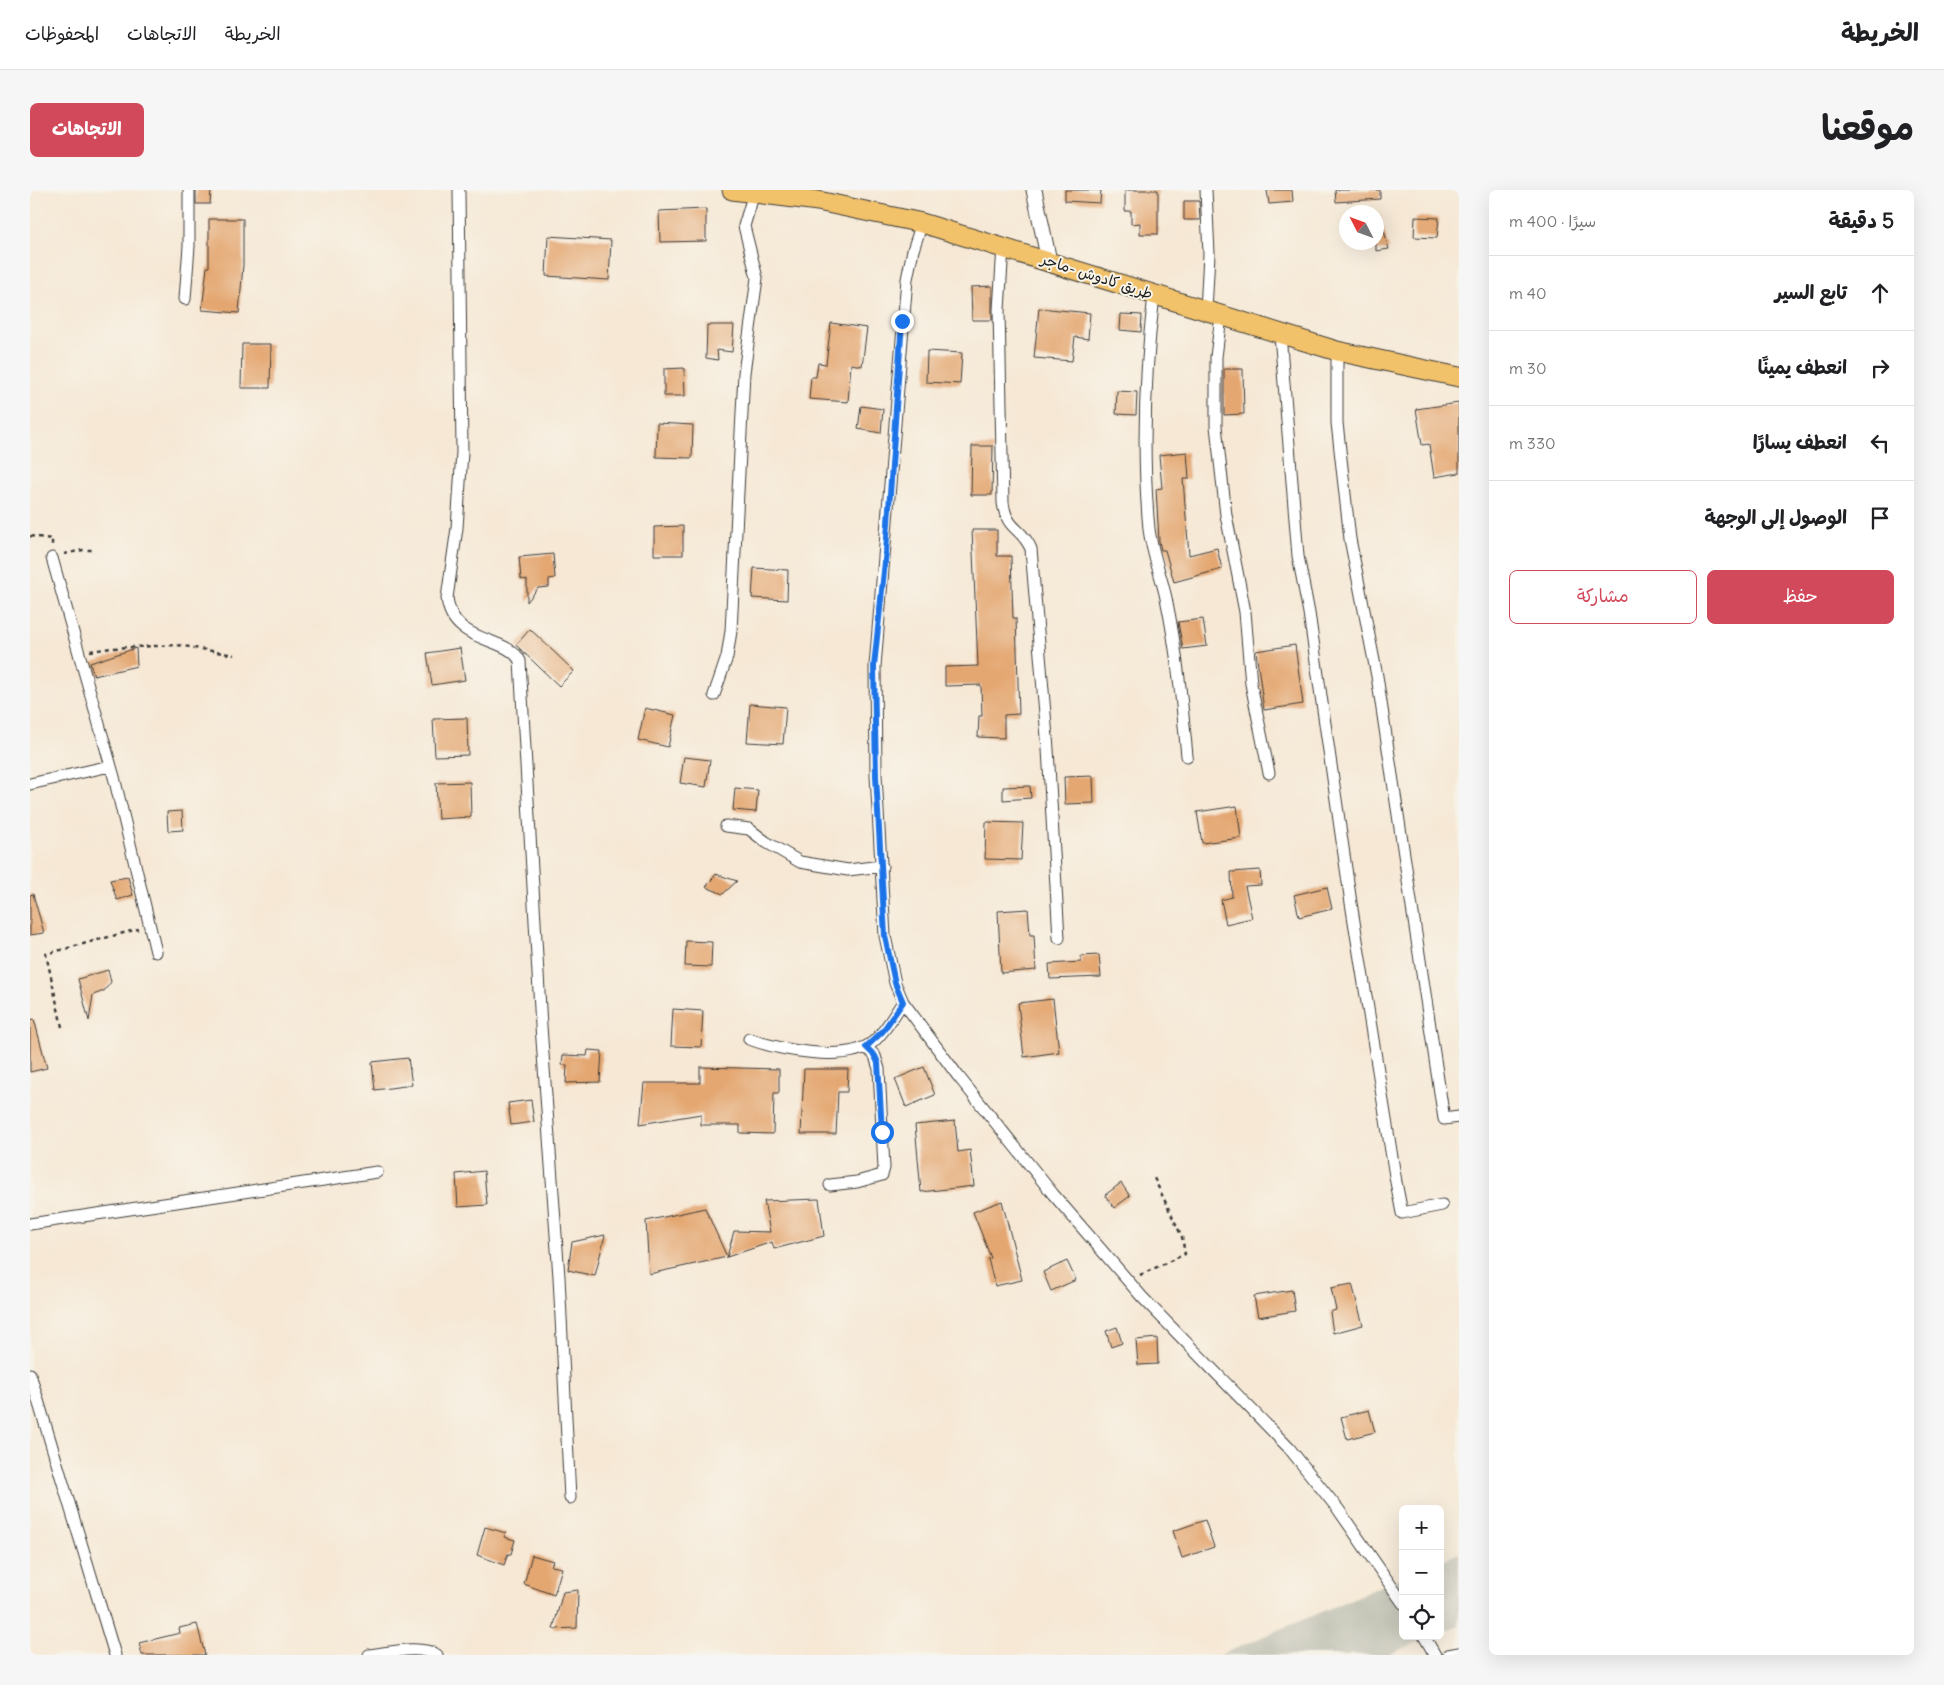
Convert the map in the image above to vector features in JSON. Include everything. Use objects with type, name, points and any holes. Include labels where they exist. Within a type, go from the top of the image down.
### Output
[{"type":"highway","name":"طريق كادوش -ماجر","points":[[732,190],[754,193],[818,195],[1003,247],[1213,314],[1337,351],[1459,377]]},
{"type":"street","points":[[184,299],[189,246],[189,190]]},
{"type":"street","points":[[459,190],[462,452],[457,528],[447,598],[448,609],[460,625],[490,642],[506,648],[515,654],[520,661],[541,1026],[560,1287],[570,1498]]},
{"type":"street","points":[[1034,190],[1049,261]]},
{"type":"street","points":[[1206,190],[1216,357],[1216,426],[1225,506],[1245,612],[1251,684],[1269,773]]},
{"type":"street","points":[[714,695],[727,657],[731,631],[744,373],[757,278],[744,226],[754,193]]},
{"type":"street","points":[[922,223],[913,250],[907,279],[874,666],[876,776],[885,936],[895,983],[903,1002],[958,1076],[1059,1201],[1128,1282],[1289,1448],[1338,1509],[1399,1598]]},
{"type":"street","points":[[1003,247],[1000,320],[1003,503],[1008,522],[1028,541],[1031,548],[1048,749],[1059,938]]},
{"type":"street","points":[[1154,295],[1148,342],[1146,417],[1149,529],[1166,600],[1183,708],[1187,756]]},
{"type":"street","points":[[1280,334],[1298,556],[1399,1198],[1402,1213],[1442,1205]]},
{"type":"street","points":[[1337,351],[1337,423],[1350,539],[1377,676],[1444,1119],[1459,1117]]},
{"type":"street","points":[[52,558],[110,766],[156,952]]},
{"type":"street","points":[[30,784],[110,766]]},
{"type":"street","points":[[726,826],[749,829],[766,842],[800,862],[848,870],[882,866]]},
{"type":"street","points":[[749,1039],[769,1046],[820,1054],[866,1047],[883,1031],[903,1002]]},
{"type":"street","points":[[830,1184],[874,1179],[882,1175],[884,1168],[879,1069],[877,1059],[866,1047]]},
{"type":"street","points":[[30,1224],[377,1172]]},
{"type":"street","points":[[30,1374],[115,1655]]},
{"type":"street","points":[[1426,1640],[1435,1655]]},
{"type":"street","points":[[369,1655],[414,1651],[427,1651],[437,1655]]},
{"type":"street","points":[[1448,1655],[1459,1653]]},
{"type":"path","points":[[30,536],[52,539],[52,558],[83,550],[94,550]]},
{"type":"path","points":[[79,653],[112,648],[178,645],[234,655]]},
{"type":"path","points":[[62,1027],[46,954],[149,926]]},
{"type":"path","points":[[1128,1282],[1185,1254],[1182,1237],[1154,1178]]},
{"type":"shaded area","points":[[1459,1553],[1459,1625],[1444,1631],[1444,1595],[1444,1559]]},
{"type":"shaded area","points":[[1399,1579],[1399,1640],[1423,1640],[1388,1655],[1220,1655]]},
{"type":"building","points":[[196,190],[211,190],[210,204],[196,204]]},
{"type":"building","points":[[1065,190],[1101,190],[1100,203],[1065,201]]},
{"type":"building","points":[[1125,190],[1158,190],[1158,234],[1140,234],[1140,223],[1131,224],[1131,211],[1125,211]]},
{"type":"building","points":[[1267,190],[1292,190],[1293,202],[1269,204]]},
{"type":"building","points":[[1335,190],[1380,190],[1380,199],[1336,202]]},
{"type":"building","points":[[1184,201],[1199,201],[1200,220],[1184,220]]},
{"type":"building","points":[[706,209],[706,241],[660,242],[659,211]]},
{"type":"building","points":[[1415,217],[1439,218],[1437,238],[1414,237]]},
{"type":"building","points":[[209,219],[243,219],[243,265],[239,313],[202,310],[207,267],[209,267]]},
{"type":"building","points":[[1384,231],[1389,249],[1384,250]]},
{"type":"building","points":[[548,236],[611,240],[609,280],[546,276]]},
{"type":"building","points":[[992,286],[992,320],[972,320],[971,287]]},
{"type":"building","points":[[1039,308],[1090,313],[1088,339],[1075,337],[1072,361],[1034,358]]},
{"type":"building","points":[[1121,314],[1142,315],[1141,332],[1120,330]]},
{"type":"building","points":[[831,323],[867,328],[862,366],[851,364],[848,402],[809,399],[811,377],[816,377],[818,363],[826,364]]},
{"type":"building","points":[[707,325],[734,325],[732,352],[717,350],[718,360],[706,358]]},
{"type":"building","points":[[242,344],[271,344],[270,388],[241,388]]},
{"type":"building","points":[[927,351],[962,353],[960,384],[926,382]]},
{"type":"building","points":[[684,368],[685,396],[664,396],[664,369]]},
{"type":"building","points":[[1224,369],[1243,369],[1244,414],[1224,415]]},
{"type":"building","points":[[1117,391],[1137,392],[1136,415],[1116,414]]},
{"type":"building","points":[[1459,403],[1459,473],[1434,477],[1429,444],[1422,445],[1416,409]]},
{"type":"building","points":[[861,406],[883,409],[881,433],[858,429]]},
{"type":"building","points":[[657,423],[693,425],[692,458],[656,457]]},
{"type":"building","points":[[972,446],[993,446],[992,495],[971,495]]},
{"type":"building","points":[[1187,452],[1189,479],[1183,479],[1189,555],[1217,548],[1222,569],[1174,582],[1165,550],[1161,550],[1159,541],[1156,489],[1162,488],[1159,455]]},
{"type":"building","points":[[683,526],[683,555],[654,555],[654,527]]},
{"type":"building","points":[[972,530],[997,530],[997,556],[1011,556],[1013,618],[1016,618],[1019,714],[1004,715],[1004,738],[978,737],[979,716],[982,716],[981,685],[945,686],[945,667],[978,666]]},
{"type":"building","points":[[553,554],[555,578],[549,579],[549,587],[538,588],[527,602],[527,580],[521,579],[519,557]]},
{"type":"building","points":[[754,568],[788,570],[787,600],[752,598]]},
{"type":"building","points":[[1203,619],[1207,646],[1183,649],[1178,622]]},
{"type":"building","points":[[530,629],[574,671],[559,686],[516,645]]},
{"type":"building","points":[[1295,645],[1303,704],[1264,710],[1256,651]]},
{"type":"building","points":[[136,648],[137,666],[94,676],[90,663]]},
{"type":"building","points":[[460,648],[465,680],[432,685],[427,653]]},
{"type":"building","points":[[750,704],[786,707],[783,744],[747,742]]},
{"type":"building","points":[[645,708],[675,715],[668,747],[638,740]]},
{"type":"building","points":[[467,718],[468,755],[435,756],[433,719]]},
{"type":"building","points":[[684,757],[710,760],[706,787],[680,783]]},
{"type":"building","points":[[1093,776],[1094,803],[1065,804],[1064,777]]},
{"type":"building","points":[[470,782],[471,817],[438,819],[436,783]]},
{"type":"building","points":[[1030,786],[1031,798],[1003,800],[1003,787]]},
{"type":"building","points":[[735,788],[758,790],[756,812],[733,810]]},
{"type":"building","points":[[1237,806],[1241,838],[1202,843],[1197,812]]},
{"type":"building","points":[[182,811],[183,830],[168,831],[167,812]]},
{"type":"building","points":[[986,822],[1023,823],[1021,860],[985,859]]},
{"type":"building","points":[[1260,870],[1261,885],[1245,886],[1252,918],[1226,924],[1221,900],[1232,897],[1231,872]]},
{"type":"building","points":[[716,874],[737,881],[723,894],[706,887]]},
{"type":"building","points":[[128,877],[133,895],[117,900],[110,880]]},
{"type":"building","points":[[1327,887],[1332,909],[1299,917],[1294,895]]},
{"type":"building","points":[[33,894],[44,933],[30,935],[30,895]]},
{"type":"building","points":[[1028,909],[1030,935],[1034,935],[1036,970],[1001,973],[998,911]]},
{"type":"building","points":[[686,941],[712,942],[711,967],[685,966]]},
{"type":"building","points":[[1099,955],[1101,977],[1050,979],[1049,964],[1081,962],[1081,956]]},
{"type":"building","points":[[108,970],[111,982],[104,991],[93,995],[89,1021],[78,979]]},
{"type":"building","points":[[1053,999],[1059,1052],[1024,1057],[1018,1003]]},
{"type":"building","points":[[673,1009],[703,1011],[701,1047],[671,1046]]},
{"type":"building","points":[[34,1019],[47,1068],[30,1072],[30,1020]]},
{"type":"building","points":[[588,1050],[602,1051],[600,1082],[566,1083],[567,1065],[562,1065],[563,1055],[587,1056]]},
{"type":"building","points":[[408,1058],[412,1085],[375,1090],[372,1062]]},
{"type":"building","points":[[700,1067],[779,1069],[779,1093],[774,1093],[773,1134],[740,1133],[740,1125],[701,1125],[701,1114],[640,1124],[644,1083],[700,1083]]},
{"type":"building","points":[[924,1067],[935,1095],[906,1107],[895,1079]]},
{"type":"building","points":[[804,1069],[848,1069],[847,1092],[838,1092],[836,1134],[801,1134]]},
{"type":"building","points":[[531,1100],[534,1122],[511,1125],[508,1103]]},
{"type":"building","points":[[955,1121],[958,1152],[970,1150],[974,1186],[921,1192],[915,1125]]},
{"type":"building","points":[[484,1171],[487,1205],[458,1207],[456,1174]]},
{"type":"building","points":[[1121,1183],[1130,1196],[1114,1208],[1105,1195]]},
{"type":"building","points":[[819,1199],[824,1236],[774,1249],[772,1242],[727,1257],[734,1231],[770,1232],[764,1201]]},
{"type":"building","points":[[1002,1201],[1022,1280],[995,1286],[988,1259],[991,1258],[973,1212]]},
{"type":"building","points":[[705,1208],[727,1257],[649,1274],[646,1221]]},
{"type":"building","points":[[605,1235],[595,1276],[568,1270],[572,1242]]},
{"type":"building","points":[[1067,1261],[1076,1280],[1051,1291],[1043,1272]]},
{"type":"building","points":[[1352,1284],[1363,1325],[1333,1333],[1330,1312],[1336,1310],[1331,1288]]},
{"type":"building","points":[[1292,1290],[1295,1311],[1258,1317],[1254,1296]]},
{"type":"building","points":[[1117,1327],[1122,1343],[1111,1347],[1106,1331]]},
{"type":"building","points":[[1157,1338],[1158,1364],[1138,1365],[1136,1340]]},
{"type":"building","points":[[1369,1410],[1375,1432],[1347,1439],[1341,1417]]},
{"type":"building","points":[[1205,1520],[1214,1547],[1182,1558],[1173,1531]]},
{"type":"building","points":[[485,1527],[506,1533],[504,1537],[515,1540],[511,1554],[508,1554],[504,1565],[477,1555]]},
{"type":"building","points":[[532,1555],[553,1561],[551,1566],[562,1568],[554,1595],[524,1584]]},
{"type":"building","points":[[578,1590],[577,1628],[553,1629],[563,1592]]},
{"type":"building","points":[[197,1624],[205,1655],[142,1655],[139,1643],[180,1633],[179,1628]]},
{"type":"route","points":[[882,1132],[878,1063],[875,1056],[866,1047],[874,1042],[903,1002],[895,983],[885,936],[876,776],[874,666],[886,552],[902,321]]}]
